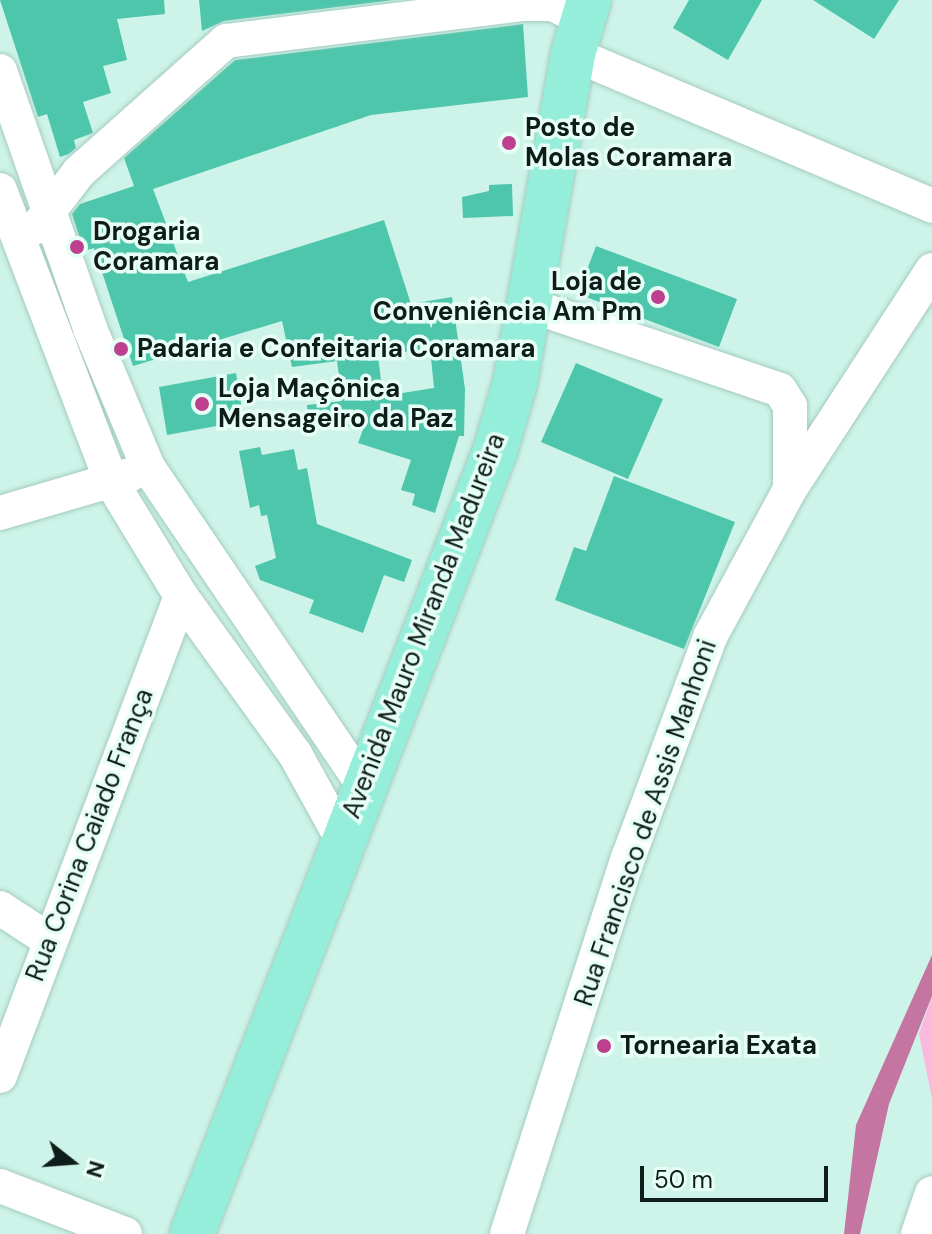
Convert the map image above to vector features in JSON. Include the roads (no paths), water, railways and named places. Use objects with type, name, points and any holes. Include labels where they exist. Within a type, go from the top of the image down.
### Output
[{"type":"main road","name":"Avenida Mauro Miranda Madureira","points":[[192,1234],[363,784],[495,451],[515,383],[582,24]]},
{"type":"street","points":[[11,256],[79,172],[226,41],[524,4],[553,4],[582,24],[932,206]]},
{"type":"street","points":[[0,71],[7,114],[148,467],[363,784]]},
{"type":"street","points":[[0,190],[11,256],[112,483],[181,596],[295,754],[342,839]]},
{"type":"street","name":"Rua Francisco de Assis Manhoni","points":[[507,1234],[628,858],[710,637],[790,489],[932,270]]},
{"type":"street","points":[[529,305],[780,390],[790,406],[790,489]]},
{"type":"street","points":[[0,513],[112,483],[148,467]]},
{"type":"street","name":"Rua Corina Caiado França","points":[[0,1076],[181,596]]},
{"type":"street","points":[[0,908],[49,940]]},
{"type":"street","points":[[0,1186],[125,1234]]},
{"type":"street","points":[[918,1234],[932,1193]]},
{"type":"place","name":"Posto de Molas Coramara","points":[[509,143]]},
{"type":"place","name":"Drogaria Coramara","points":[[77,247]]},
{"type":"place","name":"Loja de Conveniência Am Pm","points":[[658,297]]},
{"type":"place","name":"Padaria e Confeitaria Coramara","points":[[121,349]]},
{"type":"place","name":"Loja Maçônica Mensageiro da Paz","points":[[202,404]]},
{"type":"place","name":"Tornearia Exata","points":[[604,1046]]}]
